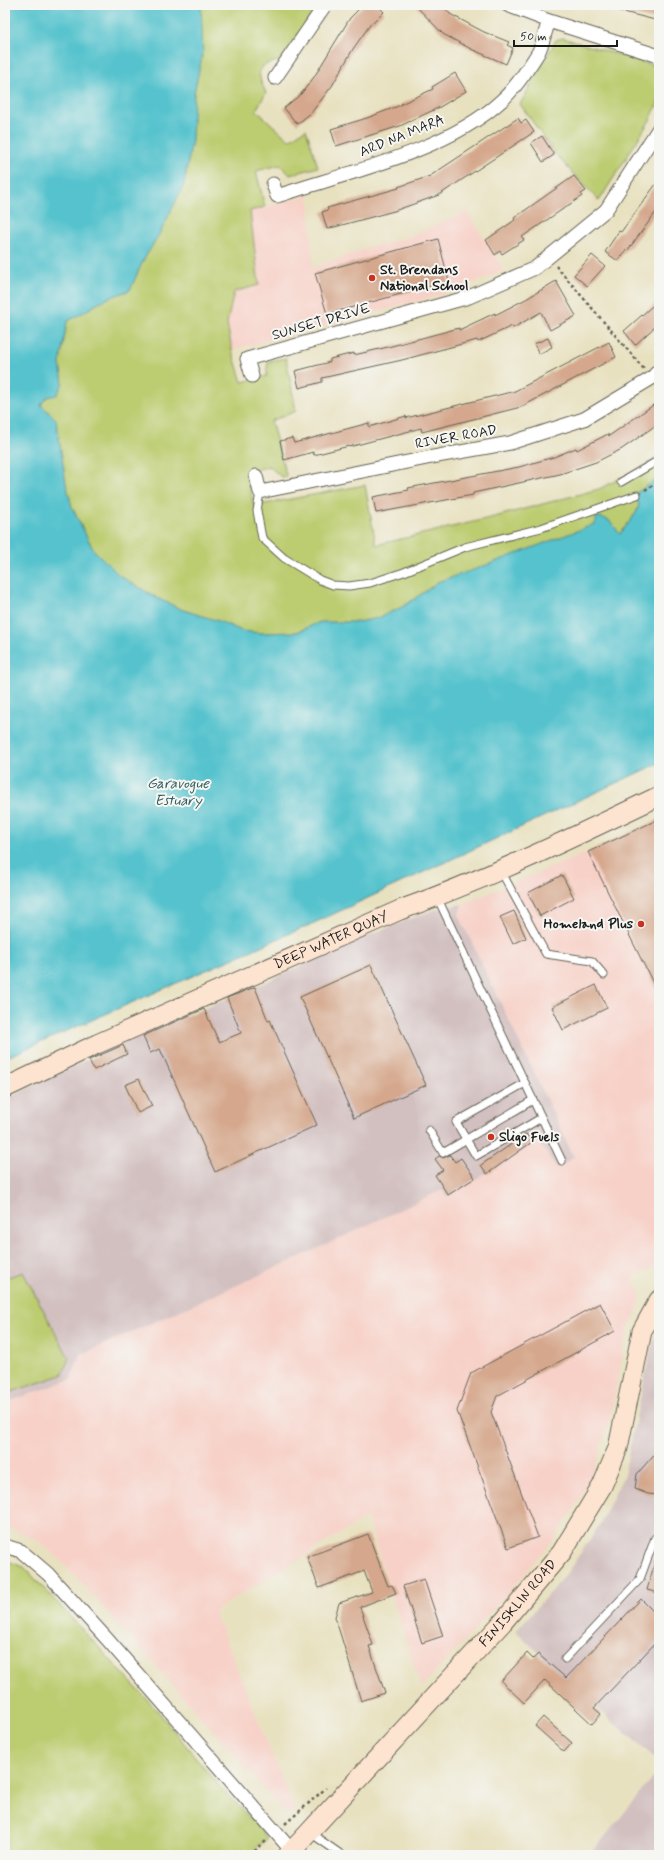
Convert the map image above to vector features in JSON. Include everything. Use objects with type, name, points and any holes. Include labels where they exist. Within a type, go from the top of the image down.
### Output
[{"type":"street","points":[[275,78],[326,5]]},
{"type":"street","points":[[507,5],[549,21],[659,56]]},
{"type":"street","name":"ARD NA MARA","points":[[273,184],[277,196],[354,173],[445,138],[475,120],[502,101],[538,52],[549,21]]},
{"type":"street","name":"SUNSET DRIVE","points":[[252,376],[247,360],[469,297],[535,268],[606,210],[659,128]]},
{"type":"street","name":"RIVER ROAD","points":[[260,492],[427,458],[510,443],[584,420],[655,374]]},
{"type":"street","points":[[256,476],[260,492]]},
{"type":"street","name":"DEEP WATER QUAY","points":[[5,1088],[104,1041],[400,910],[500,869],[659,796]]},
{"type":"street","name":"FINISKLIN ROAD","points":[[290,1853],[493,1633],[562,1552],[602,1486],[618,1448],[642,1330],[659,1300]]},
{"type":"street","points":[[5,1546],[21,1551],[48,1574],[107,1639],[275,1833],[290,1853]]},
{"type":"lane","points":[[621,482],[659,460]]},
{"type":"lane","points":[[260,492],[257,511],[262,538],[284,558],[320,580],[333,585],[349,586],[370,583],[404,572],[465,547],[541,528],[638,495]]},
{"type":"lane","points":[[500,869],[546,954],[592,961],[604,975]]},
{"type":"lane","points":[[437,896],[562,1162]]},
{"type":"lane","points":[[525,1083],[456,1122],[476,1156],[541,1118]]},
{"type":"lane","points":[[430,1130],[443,1153],[533,1100]]},
{"type":"lane","points":[[565,1659],[640,1579],[655,1538],[659,1537]]},
{"type":"lane","points":[[308,1832],[342,1855]]},
{"type":"path","points":[[549,258],[655,374]]},
{"type":"path","points":[[638,495],[659,481]]},
{"type":"path","points":[[250,1855],[327,1787]]},
{"type":"shaded area","name":"St. Brendans National School","points":[[309,195],[313,268],[362,250],[412,236],[467,211],[504,271],[448,293],[232,350],[227,323],[234,292],[259,285],[250,211]]},
{"type":"shaded area","points":[[659,819],[659,1265],[632,1277],[640,1292],[640,1304],[627,1331],[611,1414],[595,1466],[580,1499],[554,1539],[511,1590],[421,1688],[367,1517],[214,1611],[294,1810],[288,1815],[75,1575],[42,1543],[13,1529],[5,1528],[5,1403],[71,1379],[80,1355],[291,1261],[442,1190],[447,1197],[538,1141],[574,1157],[459,915],[462,904],[588,852]]},
{"type":"shaded area","points":[[462,904],[459,915],[574,1157],[557,1168],[538,1141],[447,1197],[442,1190],[291,1261],[80,1355],[71,1379],[5,1403],[5,1099],[122,1043],[255,987],[344,945],[433,910]]},
{"type":"shaded area","points":[[659,1327],[659,1761],[609,1719],[516,1631],[567,1573],[599,1526],[624,1475],[651,1348]]},
{"type":"shaded area","points":[[659,1770],[659,1855],[590,1855]]},
{"type":"green space","points":[[5,5],[318,5],[281,60],[264,65],[259,72],[261,82],[266,93],[256,110],[289,140],[306,129],[318,167],[290,175],[280,165],[256,171],[265,207],[250,211],[259,285],[234,292],[227,323],[232,350],[242,382],[267,376],[269,361],[286,358],[296,411],[271,421],[287,478],[280,476],[269,466],[246,473],[254,506],[365,485],[376,545],[494,517],[599,489],[645,466],[659,455],[659,478],[635,494],[639,505],[636,513],[620,534],[5,841]]},
{"type":"green space","points":[[563,38],[659,67],[659,101],[650,120],[599,201],[556,155],[520,104],[556,40]]},
{"type":"green space","points":[[23,1272],[69,1358],[62,1375],[5,1394],[5,1278]]},
{"type":"green space","points":[[5,1560],[24,1567],[156,1709],[216,1782],[262,1831],[267,1839],[248,1855],[5,1855]]},
{"type":"water","name":"Garavogue Estuary","points":[[5,5],[201,5],[203,53],[194,93],[192,140],[184,185],[160,233],[143,261],[130,290],[104,300],[67,322],[60,363],[63,383],[57,395],[47,397],[41,405],[56,419],[66,483],[72,507],[93,549],[120,576],[157,598],[183,610],[219,621],[242,631],[261,633],[297,632],[320,622],[358,622],[378,618],[404,606],[440,581],[595,524],[597,516],[610,521],[620,534],[636,513],[639,505],[635,494],[659,478],[659,763],[314,923],[5,1058]]},
{"type":"building","points":[[363,5],[377,5],[384,12],[373,23],[372,22],[353,49],[332,86],[311,113],[297,124],[284,108],[301,94],[314,77],[350,18]]},
{"type":"building","points":[[415,5],[442,5],[450,14],[484,32],[509,42],[507,45],[513,48],[506,64],[471,49],[443,34]]},
{"type":"building","points":[[612,5],[659,5],[659,21],[612,9]]},
{"type":"building","points":[[455,73],[466,91],[440,107],[400,126],[336,146],[331,129],[367,118],[401,105],[433,89],[432,87]]},
{"type":"building","points":[[518,118],[521,123],[526,120],[534,132],[439,195],[394,211],[327,229],[322,212],[328,210],[327,208],[399,188],[398,187],[430,176]]},
{"type":"building","points":[[542,136],[554,155],[543,162],[531,143]]},
{"type":"building","points":[[574,176],[586,191],[581,194],[582,196],[522,237],[524,240],[502,254],[500,251],[495,255],[486,240],[515,220],[514,218]]},
{"type":"building","points":[[659,180],[659,208],[618,261],[605,252],[619,231],[621,232]]},
{"type":"building","points":[[438,239],[449,281],[327,314],[315,273]]},
{"type":"building","points":[[592,255],[605,266],[587,286],[574,275]]},
{"type":"building","points":[[556,281],[576,316],[550,330],[541,312],[513,328],[512,326],[478,342],[477,340],[402,360],[322,378],[322,382],[299,388],[295,371],[330,362],[330,359],[354,353],[354,355],[388,347],[459,328],[459,330],[495,313],[495,315]]},
{"type":"building","points":[[659,300],[659,323],[635,345],[624,331]]},
{"type":"building","points":[[548,338],[552,347],[539,354],[534,344]]},
{"type":"building","points":[[609,342],[616,357],[521,407],[422,432],[421,428],[349,447],[314,455],[313,452],[284,460],[280,441],[292,438],[294,443],[369,423],[369,427],[406,416],[406,418],[515,391]]},
{"type":"building","points":[[659,401],[659,423],[622,449],[596,462],[560,474],[473,493],[473,495],[376,513],[373,497],[409,490],[408,488],[519,467],[554,457],[576,448],[577,450],[608,434],[609,436]]},
{"type":"building","name":"Homeland Plus","points":[[659,819],[659,995],[588,852]]},
{"type":"building","points":[[562,875],[574,898],[540,916],[528,893]]},
{"type":"building","points":[[514,911],[526,938],[513,944],[500,917]]},
{"type":"building","points":[[371,965],[426,1085],[354,1118],[300,997]]},
{"type":"building","points":[[596,985],[607,1008],[563,1030],[552,1007]]},
{"type":"building","points":[[255,987],[268,1021],[270,1020],[317,1125],[215,1172],[160,1049],[150,1053],[143,1036],[204,1009],[219,1042],[241,1033],[227,998]]},
{"type":"building","points":[[123,1045],[127,1054],[94,1070],[89,1060]]},
{"type":"building","points":[[139,1079],[152,1106],[138,1113],[125,1085]]},
{"type":"building","points":[[526,1134],[532,1142],[487,1174],[481,1165]]},
{"type":"building","points":[[450,1155],[455,1162],[461,1158],[475,1178],[448,1195],[435,1175],[443,1170],[435,1159],[439,1156],[443,1158]]},
{"type":"building","points":[[600,1303],[615,1331],[497,1396],[491,1412],[538,1537],[508,1548],[457,1411],[471,1373]]},
{"type":"building","points":[[659,1449],[659,1495],[648,1494],[635,1489],[637,1474]]},
{"type":"building","points":[[368,1534],[388,1586],[392,1585],[396,1593],[360,1607],[373,1645],[369,1646],[385,1693],[361,1701],[335,1617],[339,1603],[372,1592],[364,1571],[319,1588],[307,1557]]},
{"type":"building","points":[[656,1558],[659,1559],[659,1593],[647,1590]]},
{"type":"building","points":[[424,1579],[443,1636],[422,1643],[403,1586]]},
{"type":"building","points":[[641,1599],[659,1617],[659,1639],[594,1708],[601,1714],[592,1724],[545,1680],[524,1703],[501,1681],[527,1653],[533,1659],[538,1654],[566,1678]]},
{"type":"building","points":[[543,1717],[572,1743],[564,1752],[535,1726]]},
{"type":"place","name":"St. Brendans National School","points":[[372,278]]},
{"type":"place","name":"Homeland Plus","points":[[641,924]]},
{"type":"place","name":"Sligo Fuels","points":[[491,1137]]}]
